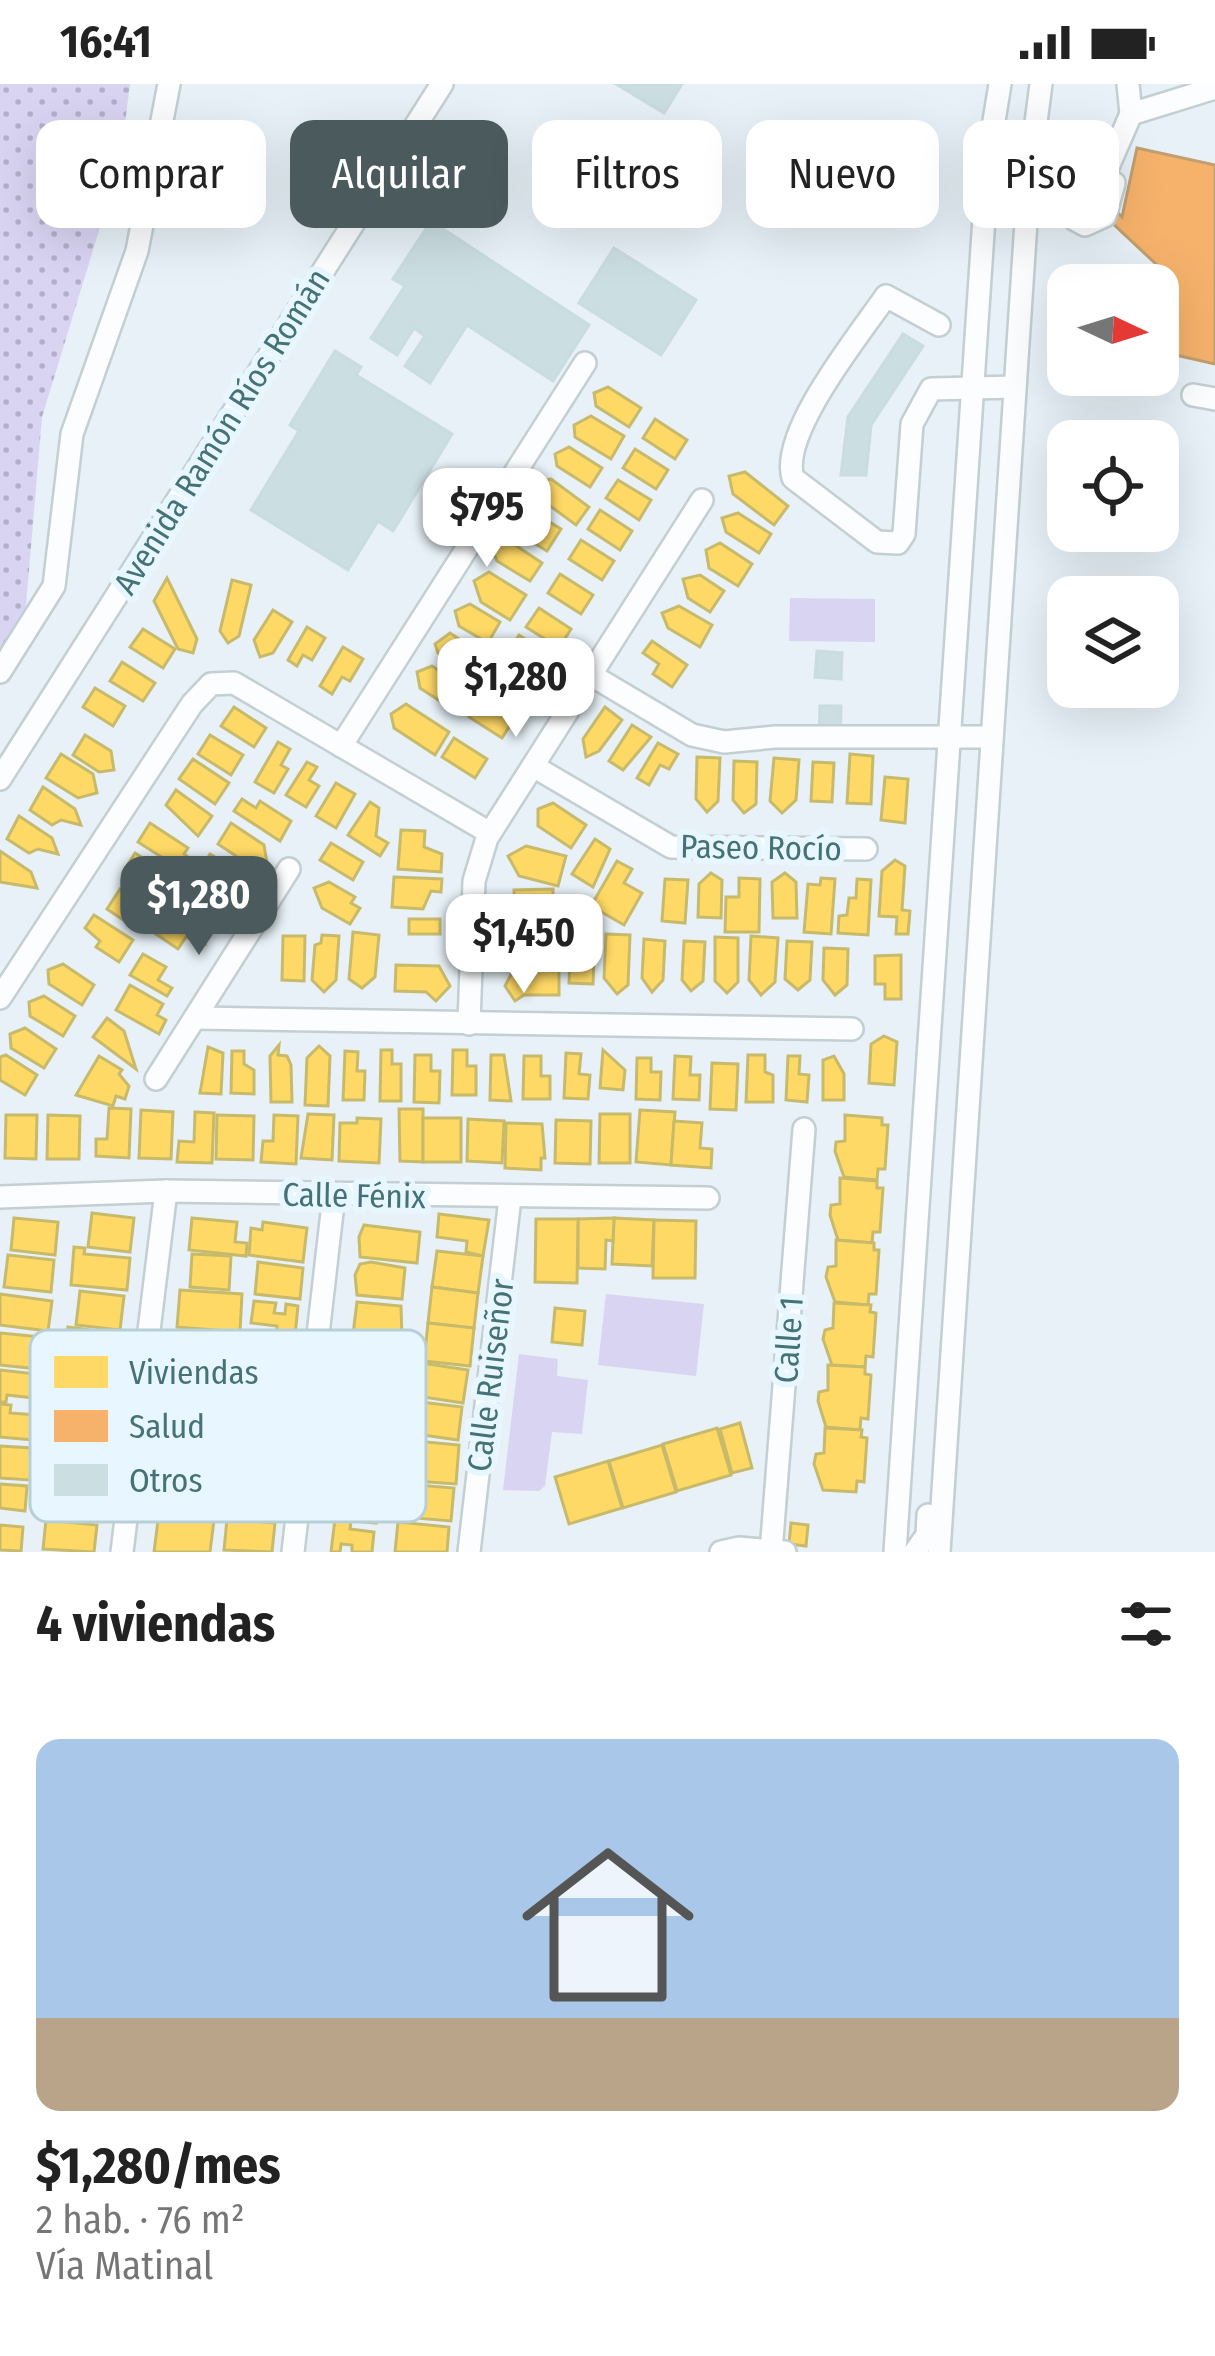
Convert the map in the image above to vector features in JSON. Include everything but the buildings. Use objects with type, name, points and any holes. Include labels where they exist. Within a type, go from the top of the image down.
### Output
[{"type":"street","points":[[0,671],[54,586],[72,434],[136,250],[169,84]]},
{"type":"street","name":"Avenida Ramón Ríos Román","points":[[0,779],[442,84]]},
{"type":"street","points":[[895,1552],[988,158],[1000,84]]},
{"type":"street","points":[[939,1552],[1015,388],[1041,84]]},
{"type":"street","points":[[1119,142],[1131,114],[1128,84]]},
{"type":"street","points":[[1131,114],[1215,88]]},
{"type":"street","points":[[939,325],[886,296],[807,415],[789,466],[793,478],[878,542],[898,543],[904,534],[912,424],[931,389],[1015,388]]},
{"type":"street","points":[[341,746],[585,363]]},
{"type":"street","points":[[469,1024],[474,881],[490,833],[702,500]]},
{"type":"street","points":[[591,675],[692,735],[724,742],[950,734],[992,737]]},
{"type":"street","points":[[0,998],[202,691],[234,683],[490,833]]},
{"type":"street","name":"Paseo Rocío","points":[[533,766],[671,848],[866,849]]},
{"type":"street","points":[[156,1079],[289,868]]},
{"type":"street","points":[[195,1018],[852,1029]]},
{"type":"street","name":"Calle 1","points":[[771,1551],[804,1129]]},
{"type":"street","points":[[149,1330],[166,1191]]},
{"type":"street","name":"Calle Fénix","points":[[0,1197],[166,1191],[708,1198]]},
{"type":"street","points":[[318,1330],[334,1195]]},
{"type":"street","name":"Calle Ruiseñor","points":[[469,1552],[511,1198]]},
{"type":"street","points":[[915,1552],[927,1535],[932,1474],[947,1430]]},
{"type":"street","points":[[122,1552],[126,1522]]},
{"type":"street","points":[[292,1552],[296,1522]]},
{"type":"street","points":[[721,1552],[785,1552]]},
{"type":"shaded area","points":[[0,84],[130,84],[125,120],[36,120],[36,228],[100,228],[42,417],[24,629],[0,666]]},
{"type":"shaded area","points":[[790,598],[875,599],[875,642],[789,641]]},
{"type":"shaded area","points":[[606,1294],[704,1304],[696,1376],[598,1365]]},
{"type":"shaded area","points":[[519,1354],[558,1359],[557,1376],[588,1380],[582,1434],[552,1432],[545,1486],[539,1491],[503,1490]]}]
